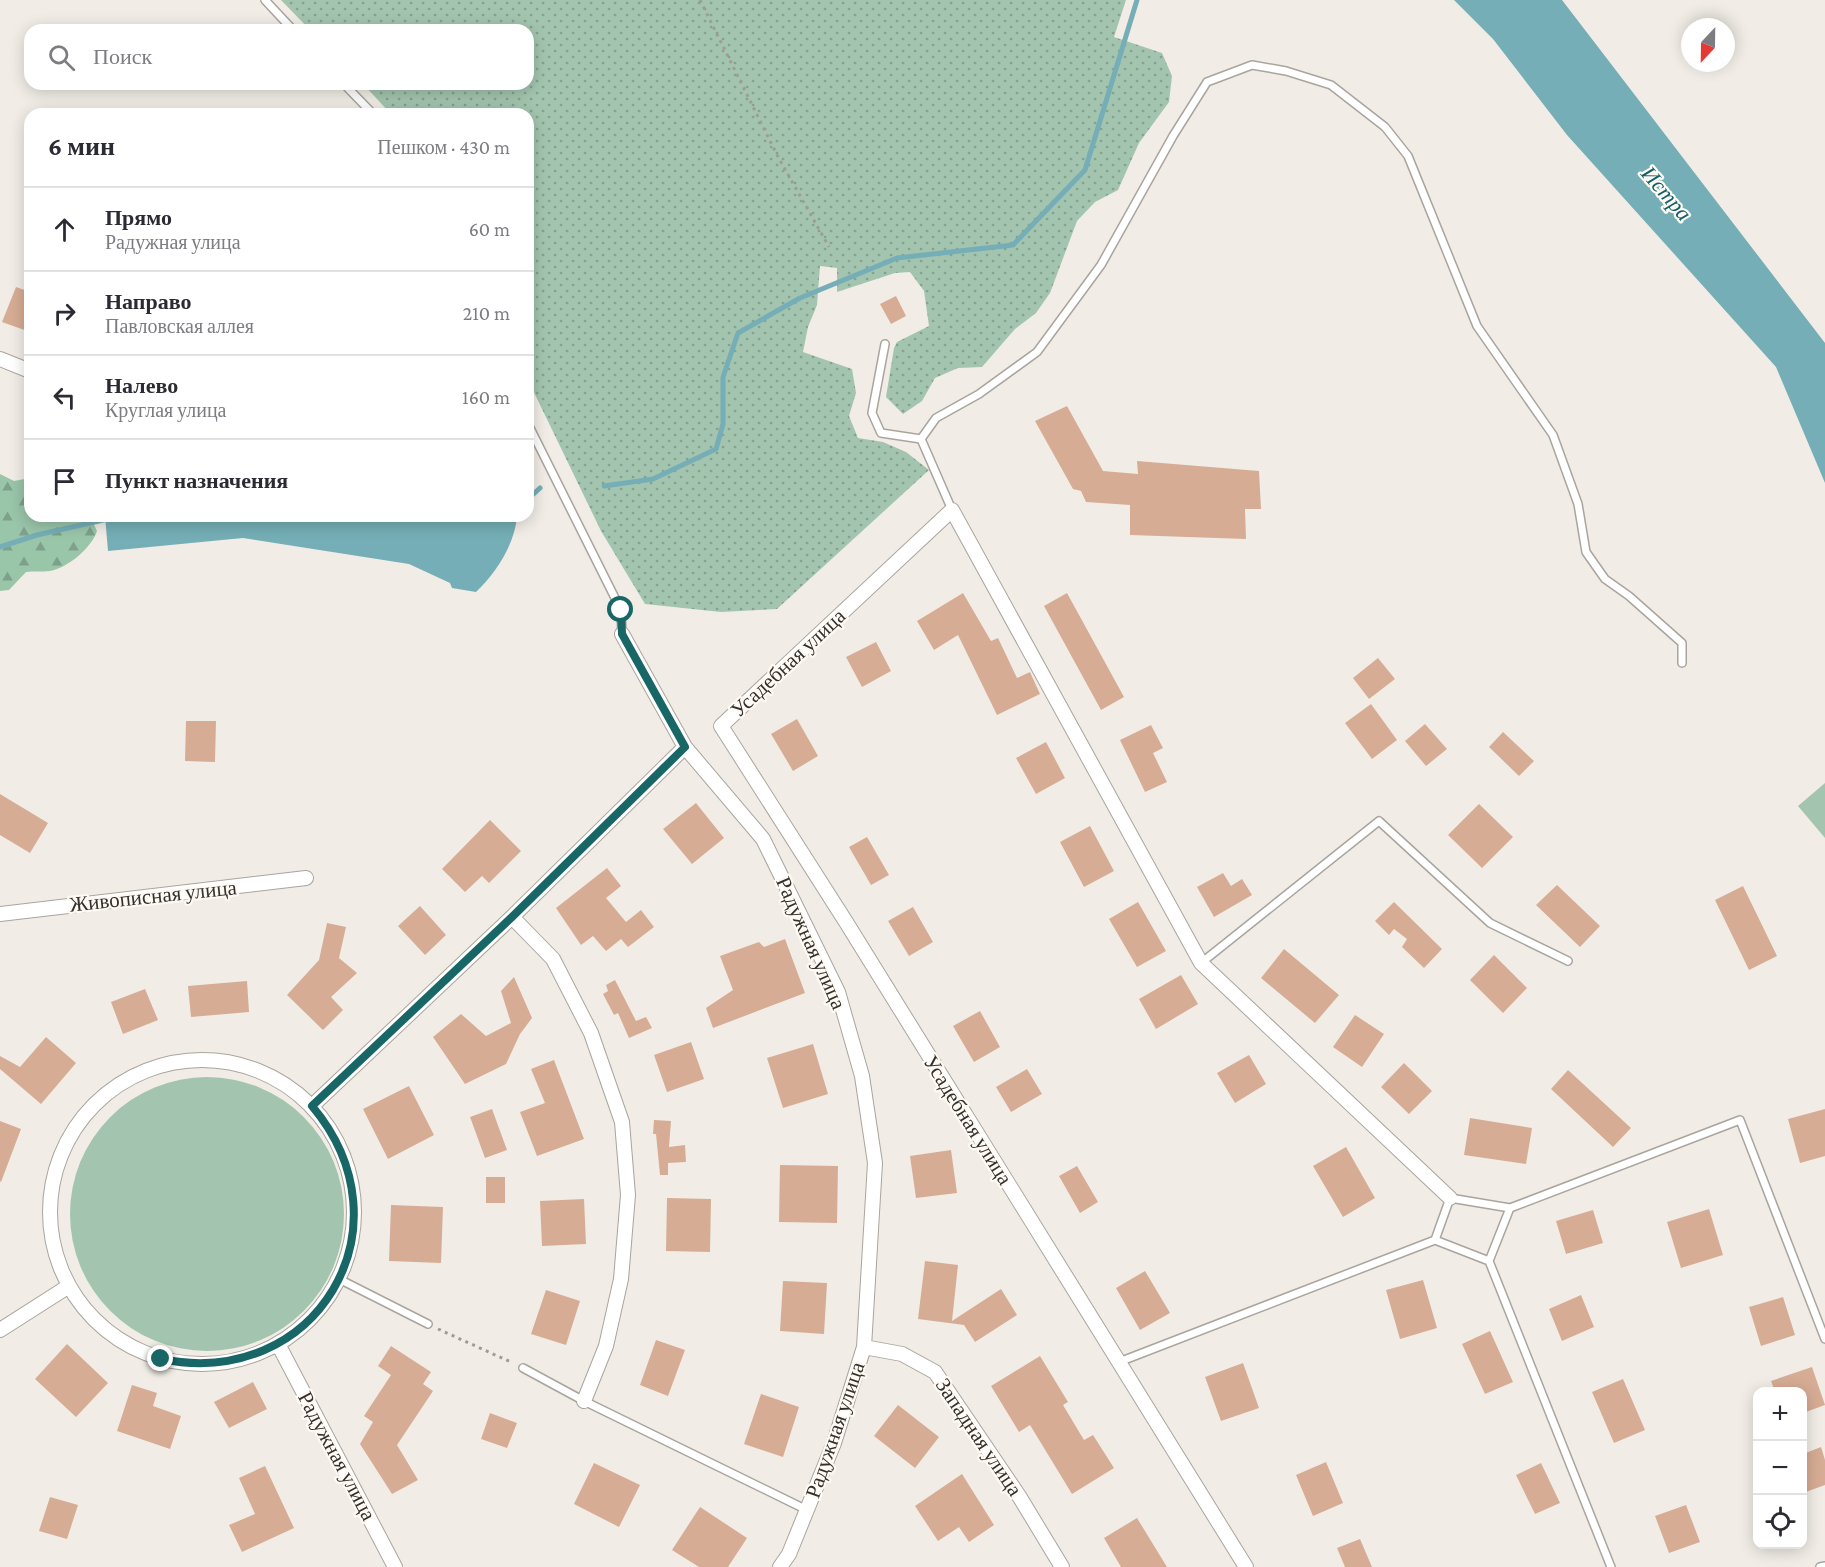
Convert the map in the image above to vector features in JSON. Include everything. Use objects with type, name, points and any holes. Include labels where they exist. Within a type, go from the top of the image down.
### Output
[{"type":"street","points":[[0,359],[24,369]]},
{"type":"street","points":[[952,510],[1201,963],[1450,1198]]},
{"type":"street","name":"Усадебная улица","points":[[952,510],[721,726],[846,922],[1246,1567]]},
{"type":"street","name":"Радужная улица","points":[[622,634],[685,747],[763,838],[838,992],[862,1076],[875,1163],[864,1347],[834,1443],[789,1554],[780,1567]]},
{"type":"street","points":[[312,1106],[512,917],[685,747]]},
{"type":"street","name":"Живописная улица","points":[[0,914],[306,878]]},
{"type":"street","points":[[512,917],[553,959],[591,1033],[622,1122],[628,1195],[621,1279],[606,1346],[584,1401]]},
{"type":"street","points":[[204,1060],[244,1065],[263,1072],[297,1093],[312,1106],[329,1128],[343,1153],[353,1189],[355,1207],[351,1244],[339,1279],[330,1295],[307,1323],[278,1344],[241,1359],[201,1364],[161,1359],[133,1348],[108,1332],[80,1303],[69,1286],[54,1249],[51,1230],[51,1190],[55,1170],[71,1134],[82,1117],[111,1090],[128,1079],[165,1064],[204,1060]]},
{"type":"street","points":[[0,1330],[69,1286]]},
{"type":"street","name":"Радужная улица","points":[[278,1344],[396,1567]]},
{"type":"street","name":"Западная улица","points":[[864,1347],[902,1354],[935,1372],[1019,1496],[1062,1567]]},
{"type":"lane","points":[[265,0],[287,24]]},
{"type":"lane","points":[[921,439],[936,418],[979,394],[1037,352],[1101,265],[1173,136],[1207,82],[1252,65],[1286,71],[1331,85],[1385,127],[1408,156],[1477,326],[1553,435],[1578,504],[1586,552],[1605,579],[1629,596],[1682,643],[1683,663]]},
{"type":"lane","points":[[350,90],[367,108]]},
{"type":"lane","points":[[885,344],[872,413],[881,434],[921,439]]},
{"type":"lane","points":[[534,436],[621,610],[622,634]]},
{"type":"lane","points":[[921,439],[952,510]]},
{"type":"lane","points":[[1201,963],[1379,821],[1490,923],[1568,961]]},
{"type":"lane","points":[[1435,1240],[1450,1198],[1510,1208],[1740,1120],[1825,1338]]},
{"type":"lane","points":[[1510,1208],[1489,1261],[1611,1567]]},
{"type":"lane","points":[[1118,1362],[1435,1240],[1489,1261]]},
{"type":"lane","points":[[339,1279],[428,1324]]},
{"type":"lane","points":[[523,1368],[584,1401],[807,1510]]},
{"type":"lane","points":[[1820,1567],[1825,1566]]},
{"type":"path","points":[[700,0],[777,155],[829,247]]},
{"type":"path","points":[[428,1324],[523,1368]]},
{"type":"green space","points":[[281,0],[1126,0],[1114,37],[1162,53],[1172,76],[1169,102],[1139,143],[1118,190],[1095,202],[1077,221],[1050,293],[1036,313],[1015,329],[982,367],[958,368],[935,378],[922,401],[903,414],[886,397],[894,348],[897,342],[929,326],[924,291],[910,272],[895,273],[837,292],[837,268],[820,266],[817,305],[808,327],[803,352],[852,369],[856,393],[849,416],[858,438],[883,442],[906,452],[929,470],[777,609],[721,612],[645,604],[601,531],[534,392],[534,108],[385,108],[369,90],[534,90],[534,24],[304,24]]},
{"type":"green space","points":[[0,474],[14,481],[24,479],[24,522],[93,522],[97,531],[85,550],[64,566],[50,571],[26,572],[9,590],[0,591]]},
{"type":"green space","points":[[1825,783],[1825,838],[1798,806]]},
{"type":"green space","points":[[207,1077],[234,1080],[259,1087],[283,1100],[304,1117],[321,1138],[334,1162],[341,1187],[344,1214],[341,1241],[334,1266],[321,1290],[304,1311],[283,1328],[259,1341],[234,1348],[207,1351],[180,1348],[155,1341],[131,1328],[110,1311],[93,1290],[80,1266],[73,1241],[70,1214],[73,1187],[80,1162],[93,1138],[110,1117],[131,1100],[155,1087],[180,1080]]},
{"type":"water","name":"Истра","points":[[1454,0],[1562,0],[1825,343],[1825,483],[1776,367],[1567,135],[1493,39]]},
{"type":"water","points":[[106,522],[516,522],[513,537],[503,557],[491,576],[476,592],[452,588],[450,583],[409,564],[243,538],[108,551]]},
{"type":"building","points":[[16,287],[24,290],[24,330],[2,322]]},
{"type":"building","points":[[896,296],[906,316],[891,324],[880,304]]},
{"type":"building","points":[[1067,406],[1103,471],[1138,474],[1137,461],[1259,471],[1261,509],[1245,509],[1246,539],[1130,535],[1130,505],[1086,502],[1081,491],[1073,489],[1035,421]]},
{"type":"building","points":[[963,593],[991,641],[998,638],[1017,678],[1030,672],[1040,694],[997,715],[958,635],[934,650],[917,621]]},
{"type":"building","points":[[1067,593],[1124,697],[1101,710],[1044,606]]},
{"type":"building","points":[[876,642],[891,671],[862,687],[846,657]]},
{"type":"building","points":[[1378,658],[1395,679],[1369,699],[1353,678]]},
{"type":"building","points":[[1371,704],[1397,740],[1372,759],[1345,723]]},
{"type":"building","points":[[797,719],[818,756],[793,771],[771,734]]},
{"type":"building","points":[[186,721],[216,721],[215,762],[185,761]]},
{"type":"building","points":[[1425,724],[1447,749],[1426,766],[1405,741]]},
{"type":"building","points":[[1151,725],[1163,748],[1153,753],[1167,782],[1145,792],[1120,740]]},
{"type":"building","points":[[1503,732],[1534,761],[1519,776],[1489,747]]},
{"type":"building","points":[[1046,742],[1065,778],[1036,794],[1016,758]]},
{"type":"building","points":[[0,794],[48,823],[30,853],[0,835]]},
{"type":"building","points":[[696,803],[724,838],[692,864],[663,829]]},
{"type":"building","points":[[1479,804],[1513,837],[1482,868],[1448,835]]},
{"type":"building","points":[[490,820],[521,851],[489,883],[482,876],[465,892],[442,869]]},
{"type":"building","points":[[1090,826],[1114,871],[1084,887],[1060,842]]},
{"type":"building","points":[[867,837],[889,875],[871,885],[849,847]]},
{"type":"building","points":[[607,868],[621,886],[606,898],[626,922],[641,910],[654,927],[628,947],[621,939],[606,951],[593,936],[581,945],[556,908]]},
{"type":"building","points":[[1223,873],[1231,886],[1242,879],[1252,895],[1214,917],[1197,887]]},
{"type":"building","points":[[1557,885],[1600,926],[1580,947],[1536,905]]},
{"type":"building","points":[[1743,886],[1777,956],[1749,970],[1715,900]]},
{"type":"building","points":[[1138,902],[1166,951],[1137,967],[1109,919]]},
{"type":"building","points":[[1394,902],[1442,949],[1424,968],[1402,947],[1407,939],[1394,929],[1389,935],[1375,921]]},
{"type":"building","points":[[420,906],[446,935],[425,955],[398,926]]},
{"type":"building","points":[[913,907],[933,942],[909,956],[888,921]]},
{"type":"building","points":[[327,923],[346,927],[339,958],[357,973],[331,997],[343,1010],[323,1030],[287,995],[319,960]]},
{"type":"building","points":[[785,939],[805,993],[713,1028],[706,1008],[733,990],[720,956],[759,942],[764,947]]},
{"type":"building","points":[[1284,949],[1339,995],[1315,1023],[1261,978]]},
{"type":"building","points":[[1494,955],[1527,988],[1503,1013],[1470,980]]},
{"type":"building","points":[[1181,975],[1198,1004],[1156,1029],[1139,999]]},
{"type":"building","points":[[514,977],[532,1018],[520,1034],[506,1064],[465,1084],[433,1037],[461,1014],[486,1036],[511,1023],[501,991]]},
{"type":"building","points":[[615,980],[636,1021],[646,1017],[652,1028],[629,1038],[618,1013],[614,1015],[603,994],[608,991],[606,985]]},
{"type":"building","points":[[247,981],[249,1012],[191,1017],[188,986]]},
{"type":"building","points":[[145,989],[158,1020],[123,1034],[111,1002]]},
{"type":"building","points":[[980,1011],[1000,1047],[974,1062],[953,1026]]},
{"type":"building","points":[[1355,1015],[1384,1034],[1362,1067],[1333,1047]]},
{"type":"building","points":[[46,1037],[76,1063],[41,1104],[0,1069],[0,1056],[20,1067]]},
{"type":"building","points":[[691,1042],[704,1079],[667,1092],[654,1055]]},
{"type":"building","points":[[813,1044],[828,1094],[783,1108],[767,1058]]},
{"type":"building","points":[[1249,1055],[1266,1084],[1235,1103],[1217,1073]]},
{"type":"building","points":[[554,1060],[584,1139],[537,1156],[520,1112],[545,1103],[531,1069]]},
{"type":"building","points":[[1404,1063],[1432,1091],[1409,1114],[1381,1087]]},
{"type":"building","points":[[1027,1069],[1042,1094],[1011,1112],[996,1087]]},
{"type":"building","points":[[1568,1070],[1631,1128],[1613,1147],[1551,1089]]},
{"type":"building","points":[[409,1086],[434,1135],[388,1159],[363,1109]]},
{"type":"building","points":[[492,1109],[507,1150],[485,1158],[470,1117]]},
{"type":"building","points":[[1825,1109],[1825,1156],[1800,1163],[1788,1119]]},
{"type":"building","points":[[1470,1118],[1532,1128],[1526,1164],[1464,1155]]},
{"type":"building","points":[[654,1120],[671,1121],[669,1147],[685,1145],[686,1162],[668,1163],[668,1175],[660,1175],[656,1134],[653,1134]]},
{"type":"building","points":[[0,1121],[21,1129],[1,1182],[0,1181]]},
{"type":"building","points":[[1346,1147],[1375,1198],[1343,1217],[1313,1166]]},
{"type":"building","points":[[951,1150],[957,1193],[916,1198],[910,1156]]},
{"type":"building","points":[[780,1165],[838,1166],[837,1223],[779,1222]]},
{"type":"building","points":[[1077,1166],[1098,1202],[1080,1213],[1059,1176]]},
{"type":"building","points":[[486,1177],[505,1177],[505,1203],[486,1203]]},
{"type":"building","points":[[667,1198],[711,1199],[710,1252],[666,1251]]},
{"type":"building","points":[[584,1199],[586,1244],[542,1246],[540,1201]]},
{"type":"building","points":[[391,1205],[443,1207],[441,1263],[389,1261]]},
{"type":"building","points":[[1709,1209],[1723,1255],[1681,1268],[1667,1222]]},
{"type":"building","points":[[1593,1210],[1603,1243],[1566,1254],[1556,1221]]},
{"type":"building","points":[[925,1261],[958,1265],[952,1321],[1001,1289],[1017,1315],[975,1342],[964,1325],[918,1319]]},
{"type":"building","points":[[1145,1271],[1170,1313],[1140,1330],[1116,1288]]},
{"type":"building","points":[[1423,1280],[1437,1328],[1400,1339],[1386,1290]]},
{"type":"building","points":[[783,1281],[827,1283],[824,1334],[780,1331]]},
{"type":"building","points":[[546,1290],[580,1301],[566,1345],[531,1334]]},
{"type":"building","points":[[1581,1295],[1594,1327],[1562,1341],[1549,1309]]},
{"type":"building","points":[[1783,1297],[1795,1335],[1761,1346],[1749,1307]]},
{"type":"building","points":[[1490,1331],[1513,1382],[1485,1394],[1462,1344]]},
{"type":"building","points":[[656,1340],[685,1350],[668,1396],[640,1385]]},
{"type":"building","points":[[67,1344],[108,1383],[76,1417],[35,1379]]},
{"type":"building","points":[[391,1346],[431,1372],[423,1384],[433,1391],[397,1445],[418,1480],[392,1494],[360,1444],[373,1422],[364,1416],[391,1375],[378,1366]]},
{"type":"building","points":[[1040,1356],[1068,1402],[1063,1405],[1084,1440],[1093,1435],[1114,1468],[1072,1494],[1030,1425],[1019,1432],[991,1386]]},
{"type":"building","points":[[1243,1363],[1259,1408],[1221,1421],[1205,1377]]},
{"type":"building","points":[[1812,1367],[1825,1405],[1807,1412],[1807,1387],[1773,1387],[1771,1381]]},
{"type":"building","points":[[1623,1379],[1645,1430],[1614,1443],[1592,1392]]},
{"type":"building","points":[[253,1382],[267,1409],[229,1428],[214,1402]]},
{"type":"building","points":[[132,1385],[157,1393],[153,1406],[181,1416],[170,1449],[117,1431]]},
{"type":"building","points":[[761,1394],[799,1407],[783,1457],[744,1444]]},
{"type":"building","points":[[898,1405],[939,1437],[915,1468],[874,1436]]},
{"type":"building","points":[[490,1413],[517,1423],[507,1448],[481,1439]]},
{"type":"building","points":[[1821,1447],[1825,1460],[1825,1485],[1807,1492],[1807,1452]]},
{"type":"building","points":[[1326,1462],[1343,1503],[1313,1516],[1296,1475]]},
{"type":"building","points":[[594,1463],[640,1485],[619,1527],[574,1504]]},
{"type":"building","points":[[1541,1463],[1560,1503],[1535,1514],[1516,1475]]},
{"type":"building","points":[[265,1466],[294,1528],[242,1552],[229,1525],[255,1514],[239,1478]]},
{"type":"building","points":[[962,1474],[994,1525],[969,1542],[959,1527],[938,1541],[915,1506]]},
{"type":"building","points":[[50,1497],[78,1505],[67,1539],[39,1531]]},
{"type":"building","points":[[1686,1505],[1700,1542],[1669,1553],[1655,1516]]},
{"type":"building","points":[[700,1507],[747,1538],[728,1567],[699,1567],[672,1550]]},
{"type":"building","points":[[1137,1518],[1167,1567],[1121,1567],[1104,1538]]},
{"type":"building","points":[[1360,1539],[1372,1567],[1345,1567],[1337,1548]]},
{"type":"waterway","points":[[604,486],[653,479],[716,449],[723,424],[723,377],[738,333],[800,298],[897,258],[1013,245],[1085,170],[1137,0]]},
{"type":"waterway","points":[[534,494],[540,488]]},
{"type":"waterway","points":[[0,547],[37,535],[94,522]]},
{"type":"route","points":[[161,1359],[201,1364],[241,1359],[278,1344],[307,1323],[319,1310],[339,1279],[346,1262],[354,1226],[355,1207],[349,1170],[343,1153],[324,1120],[312,1106],[512,917],[685,747],[622,634],[621,610]]}]
